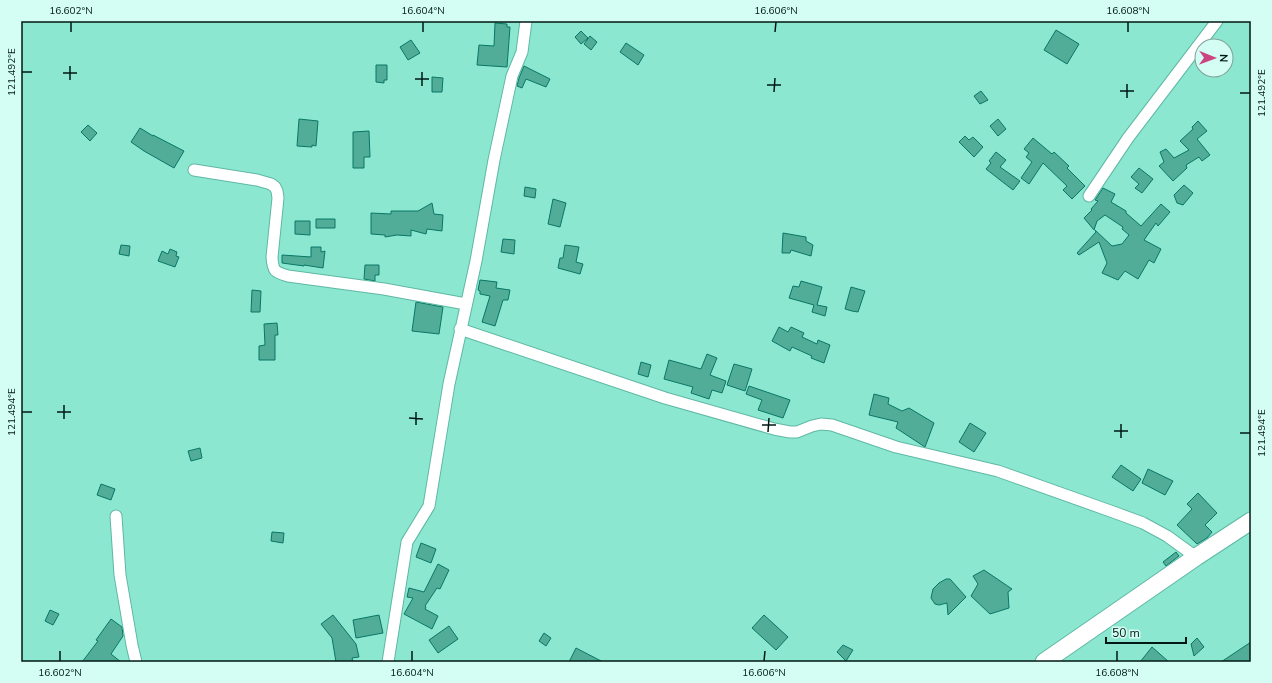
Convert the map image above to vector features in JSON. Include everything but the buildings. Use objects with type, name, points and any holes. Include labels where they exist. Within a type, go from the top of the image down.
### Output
[{"type":"main road","points":[[1044,662],[1196,557],[1251,521]]},
{"type":"street","points":[[388,662],[407,542],[428,506],[449,384],[476,260],[494,160],[512,76],[522,52],[526,21]]},
{"type":"street","points":[[1089,196],[1128,138],[1217,21]]},
{"type":"street","points":[[194,170],[258,180],[271,184],[275,187],[278,198],[272,266],[278,273],[288,276],[384,289],[466,304]]},
{"type":"street","points":[[460,329],[665,398],[774,429],[797,432],[821,424],[832,425],[896,447],[998,471],[1143,523],[1167,536],[1196,557]]},
{"type":"street","points":[[116,516],[120,575],[136,662]]}]
